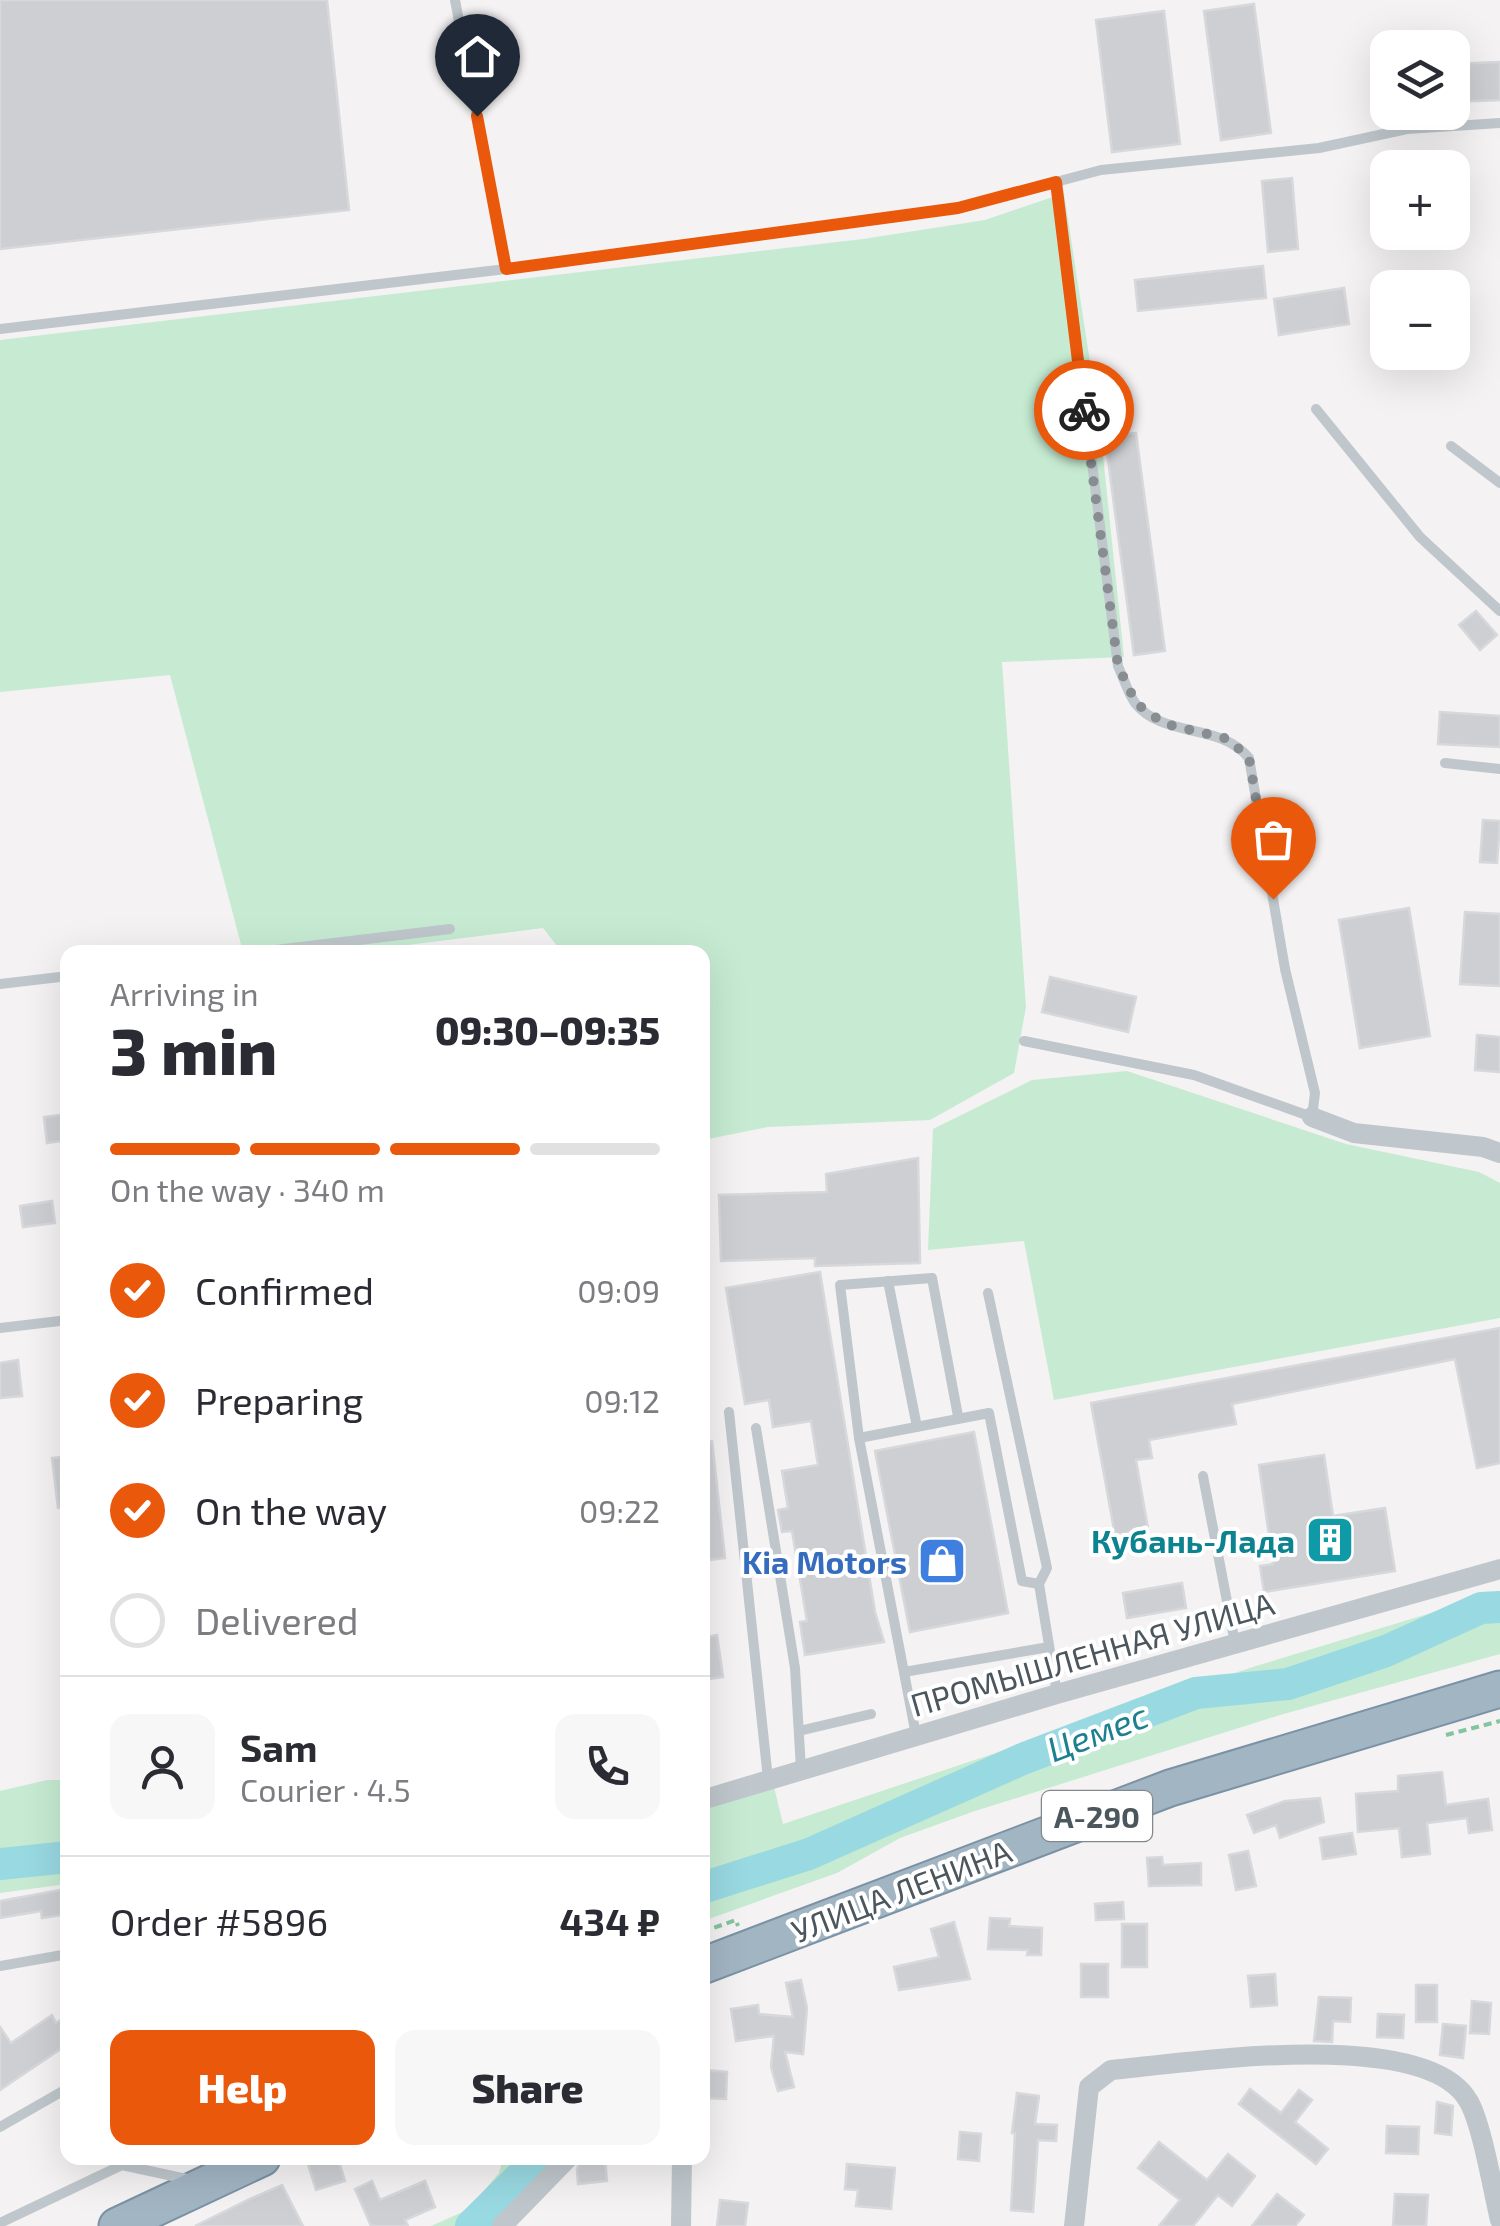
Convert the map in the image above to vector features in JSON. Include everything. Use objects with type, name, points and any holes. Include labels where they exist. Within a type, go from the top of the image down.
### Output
[{"type":"highway","name":"УЛИЦА ЛЕНИНА","points":[[710,1963],[1170,1788],[1500,1690]]},
{"type":"highway","points":[[117,2226],[219,2172]]},
{"type":"street","points":[[1312,1117],[1354,1132],[1492,1150]]},
{"type":"street","name":"ПРОМЫШЛЕННАЯ УЛИЦА","points":[[710,1797],[1500,1569]]},
{"type":"street","points":[[1074,2226],[1090,2088],[1096,2078],[1111,2070],[1292,2052],[1413,2063],[1454,2084],[1470,2103],[1500,2220]]},
{"type":"street","points":[[502,2226],[561,2165]]},
{"type":"street","points":[[681,2226],[682,2165]]},
{"type":"lane","points":[[456,0],[506,269]]},
{"type":"lane","points":[[0,328],[506,269],[958,208],[1100,170],[1319,148],[1407,129],[1500,123]]},
{"type":"lane","points":[[1024,1041],[1194,1076],[1312,1117],[1316,1093],[1285,969],[1249,758],[1228,739],[1166,724],[1150,714],[1136,703],[1118,666],[1056,182]]},
{"type":"lane","points":[[1316,409],[1420,537],[1500,611]]},
{"type":"lane","points":[[1451,446],[1500,483]]},
{"type":"lane","points":[[1444,763],[1500,770]]},
{"type":"lane","points":[[317,945],[450,929]]},
{"type":"lane","points":[[0,984],[60,977]]},
{"type":"lane","points":[[916,1735],[859,1438],[840,1285],[932,1278],[958,1416]]},
{"type":"lane","points":[[888,1281],[917,1427]]},
{"type":"lane","points":[[988,1293],[1047,1568],[1039,1584],[1057,1694]]},
{"type":"lane","points":[[0,1328],[60,1321]]},
{"type":"lane","points":[[859,1438],[1012,1407]]},
{"type":"lane","points":[[729,1412],[768,1779]]},
{"type":"lane","points":[[989,1413],[1022,1581],[1039,1584]]},
{"type":"lane","points":[[756,1428],[794,1668],[801,1769]]},
{"type":"lane","points":[[1203,1476],[1235,1643]]},
{"type":"lane","points":[[904,1672],[1049,1647]]},
{"type":"lane","points":[[799,1731],[870,1714]]},
{"type":"lane","points":[[0,1966],[60,1955]]},
{"type":"lane","points":[[0,2127],[60,2093]]},
{"type":"lane","points":[[0,2223],[122,2165],[219,2172]]},
{"type":"path","points":[[1444,1735],[1500,1721]]},
{"type":"green space","points":[[1064,193],[1100,427],[1124,657],[1002,662],[1026,1007],[1014,1073],[930,1120],[768,1127],[710,1139],[710,945],[556,945],[543,928],[407,945],[241,945],[170,675],[0,692],[0,340],[863,239],[985,220]]},
{"type":"green space","points":[[1127,1071],[1346,1144],[1479,1172],[1500,1183],[1500,1318],[1054,1400],[1024,1241],[928,1250],[933,1129],[1032,1080]]},
{"type":"green space","points":[[1500,1592],[1500,1654],[1280,1715],[972,1812],[900,1838],[837,1873],[710,1918],[710,1808],[774,1787],[783,1824],[1256,1666]]},
{"type":"green space","points":[[60,1780],[60,1885],[0,1893],[0,1791]]},
{"type":"green space","points":[[501,2165],[557,2165],[492,2226],[431,2226],[467,2210],[499,2173]]},
{"type":"building","points":[[0,0],[327,0],[349,210],[0,249]]},
{"type":"building","points":[[1254,4],[1271,133],[1221,140],[1204,11]]},
{"type":"building","points":[[1164,11],[1180,144],[1112,152],[1096,20]]},
{"type":"building","points":[[1500,62],[1500,100],[1470,101],[1470,63]]},
{"type":"building","points":[[1292,178],[1298,249],[1268,252],[1262,181]]},
{"type":"building","points":[[1263,266],[1266,298],[1138,311],[1135,280]]},
{"type":"building","points":[[1344,288],[1349,324],[1279,335],[1274,299]]},
{"type":"building","points":[[1136,433],[1165,651],[1134,655],[1105,437]]},
{"type":"building","points":[[1476,611],[1497,635],[1480,650],[1459,625]]},
{"type":"building","points":[[1440,712],[1500,716],[1500,747],[1438,744]]},
{"type":"building","points":[[1483,820],[1500,821],[1497,863],[1480,862]]},
{"type":"building","points":[[1409,908],[1430,1036],[1360,1048],[1339,920]]},
{"type":"building","points":[[1465,912],[1500,914],[1500,986],[1460,984]]},
{"type":"building","points":[[1050,977],[1136,997],[1128,1032],[1042,1012]]},
{"type":"building","points":[[1477,1035],[1500,1037],[1500,1072],[1475,1070]]},
{"type":"building","points":[[60,1115],[60,1141],[47,1143],[44,1117]]},
{"type":"building","points":[[918,1158],[920,1263],[815,1266],[815,1258],[721,1261],[719,1195],[827,1192],[826,1174]]},
{"type":"building","points":[[52,1201],[55,1223],[23,1227],[20,1206]]},
{"type":"building","points":[[820,1272],[875,1612],[884,1642],[805,1655],[800,1622],[807,1621],[792,1531],[782,1532],[778,1510],[788,1508],[782,1471],[818,1465],[811,1421],[773,1427],[769,1400],[745,1404],[726,1288]]},
{"type":"building","points":[[1500,1328],[1500,1463],[1477,1468],[1455,1359],[1232,1404],[1236,1424],[1149,1440],[1152,1458],[1136,1460],[1148,1529],[1115,1535],[1091,1403]]},
{"type":"building","points":[[18,1360],[22,1396],[0,1398],[0,1363]]},
{"type":"building","points":[[974,1432],[1008,1613],[910,1632],[875,1451]]},
{"type":"building","points":[[710,1441],[725,1558],[710,1560]]},
{"type":"building","name":"Кубань-Лада","points":[[1324,1455],[1333,1516],[1385,1508],[1395,1571],[1264,1592],[1260,1566],[1273,1564],[1259,1465]]},
{"type":"building","points":[[60,1457],[60,1508],[58,1508],[52,1458]]},
{"type":"building","points":[[1182,1583],[1186,1608],[1127,1618],[1123,1593]]},
{"type":"building","points":[[717,1635],[723,1677],[710,1679],[710,1636]]},
{"type":"building","points":[[1442,1772],[1446,1805],[1488,1799],[1492,1830],[1469,1833],[1467,1818],[1427,1823],[1430,1854],[1402,1857],[1399,1828],[1358,1832],[1356,1794],[1398,1791],[1398,1776]]},
{"type":"building","points":[[1320,1798],[1324,1822],[1280,1838],[1276,1825],[1254,1833],[1247,1815],[1285,1801]]},
{"type":"building","points":[[1352,1833],[1356,1854],[1323,1859],[1320,1838]]},
{"type":"building","points":[[1248,1851],[1256,1886],[1236,1890],[1229,1855]]},
{"type":"building","points":[[1162,1857],[1163,1865],[1201,1863],[1201,1885],[1149,1886],[1147,1858]]},
{"type":"building","points":[[60,1890],[60,1915],[42,1918],[41,1911],[0,1918],[0,1901]]},
{"type":"building","points":[[1123,1902],[1124,1919],[1096,1920],[1095,1904]]},
{"type":"building","points":[[990,1918],[1010,1919],[1009,1926],[1042,1928],[1041,1955],[1027,1955],[1028,1950],[988,1949]]},
{"type":"building","points":[[954,1922],[970,1979],[899,1990],[894,1967],[939,1957],[931,1929]]},
{"type":"building","points":[[1122,1924],[1147,1924],[1147,1967],[1122,1967]]},
{"type":"building","points":[[1081,1964],[1108,1964],[1108,1997],[1081,1997]]},
{"type":"building","points":[[1275,1974],[1277,2005],[1251,2007],[1248,1976]]},
{"type":"building","points":[[801,1980],[807,2008],[803,2054],[785,2052],[794,2087],[778,2091],[771,2067],[774,2036],[736,2041],[731,2009],[758,2005],[759,2014],[793,2017],[786,1983]]},
{"type":"building","points":[[1416,1985],[1437,1985],[1437,2022],[1416,2022]]},
{"type":"building","points":[[1319,1997],[1351,1998],[1350,2022],[1333,2021],[1332,2042],[1314,2041]]},
{"type":"building","points":[[1472,2001],[1491,2003],[1489,2034],[1470,2033]]},
{"type":"building","points":[[1378,2014],[1404,2015],[1403,2038],[1377,2037]]},
{"type":"building","points":[[52,2015],[56,2023],[60,2020],[60,2049],[0,2090],[0,2027],[11,2043]]},
{"type":"building","points":[[1443,2024],[1466,2026],[1463,2058],[1440,2055]]},
{"type":"building","points":[[710,2070],[727,2072],[726,2099],[710,2098]]},
{"type":"building","points":[[1250,2089],[1281,2113],[1299,2090],[1312,2100],[1295,2122],[1328,2149],[1316,2164],[1239,2104]]},
{"type":"building","points":[[1017,2093],[1039,2096],[1035,2124],[1057,2125],[1056,2141],[1038,2140],[1033,2212],[1011,2210]]},
{"type":"building","points":[[1437,2102],[1453,2106],[1451,2135],[1435,2133]]},
{"type":"building","points":[[1387,2126],[1419,2127],[1418,2154],[1386,2153]]},
{"type":"building","points":[[960,2132],[981,2134],[979,2161],[958,2159]]},
{"type":"building","points":[[1159,2142],[1207,2180],[1228,2154],[1255,2176],[1232,2206],[1218,2195],[1193,2226],[1159,2226],[1180,2200],[1138,2168]]},
{"type":"building","points":[[847,2164],[895,2168],[891,2209],[856,2206],[858,2190],[845,2189]]},
{"type":"building","points":[[308,2165],[340,2165],[345,2181],[316,2190]]},
{"type":"building","points":[[579,2165],[606,2165],[607,2181],[578,2184]]},
{"type":"building","points":[[372,2181],[380,2200],[425,2181],[435,2207],[405,2220],[408,2226],[371,2226],[355,2189]]},
{"type":"building","points":[[282,2185],[303,2226],[195,2226],[252,2198]]},
{"type":"building","points":[[1277,2194],[1304,2215],[1295,2226],[1252,2226]]},
{"type":"building","points":[[1395,2194],[1428,2195],[1426,2226],[1393,2226]]},
{"type":"building","points":[[720,2200],[748,2203],[745,2226],[717,2226]]},
{"type":"waterway","name":"Цемес","points":[[710,1885],[809,1854],[1025,1758],[1196,1693],[1288,1684],[1386,1651],[1481,1608],[1500,1607]]},
{"type":"waterway","name":"Цемес","points":[[0,1864],[60,1858]]},
{"type":"waterway","name":"Цемес","points":[[471,2226],[533,2165]]},
{"type":"way so far","points":[[1084,410],[1118,666],[1136,703],[1150,714],[1166,724],[1228,739],[1238,744],[1249,758],[1273,899]]},
{"type":"place","name":"Кубань-Лада","points":[[1330,1540]]},
{"type":"place","name":"Kia Motors","points":[[942,1561]]},
{"type":"route","points":[[477,116],[506,269],[958,208],[1056,182],[1084,410]]}]
